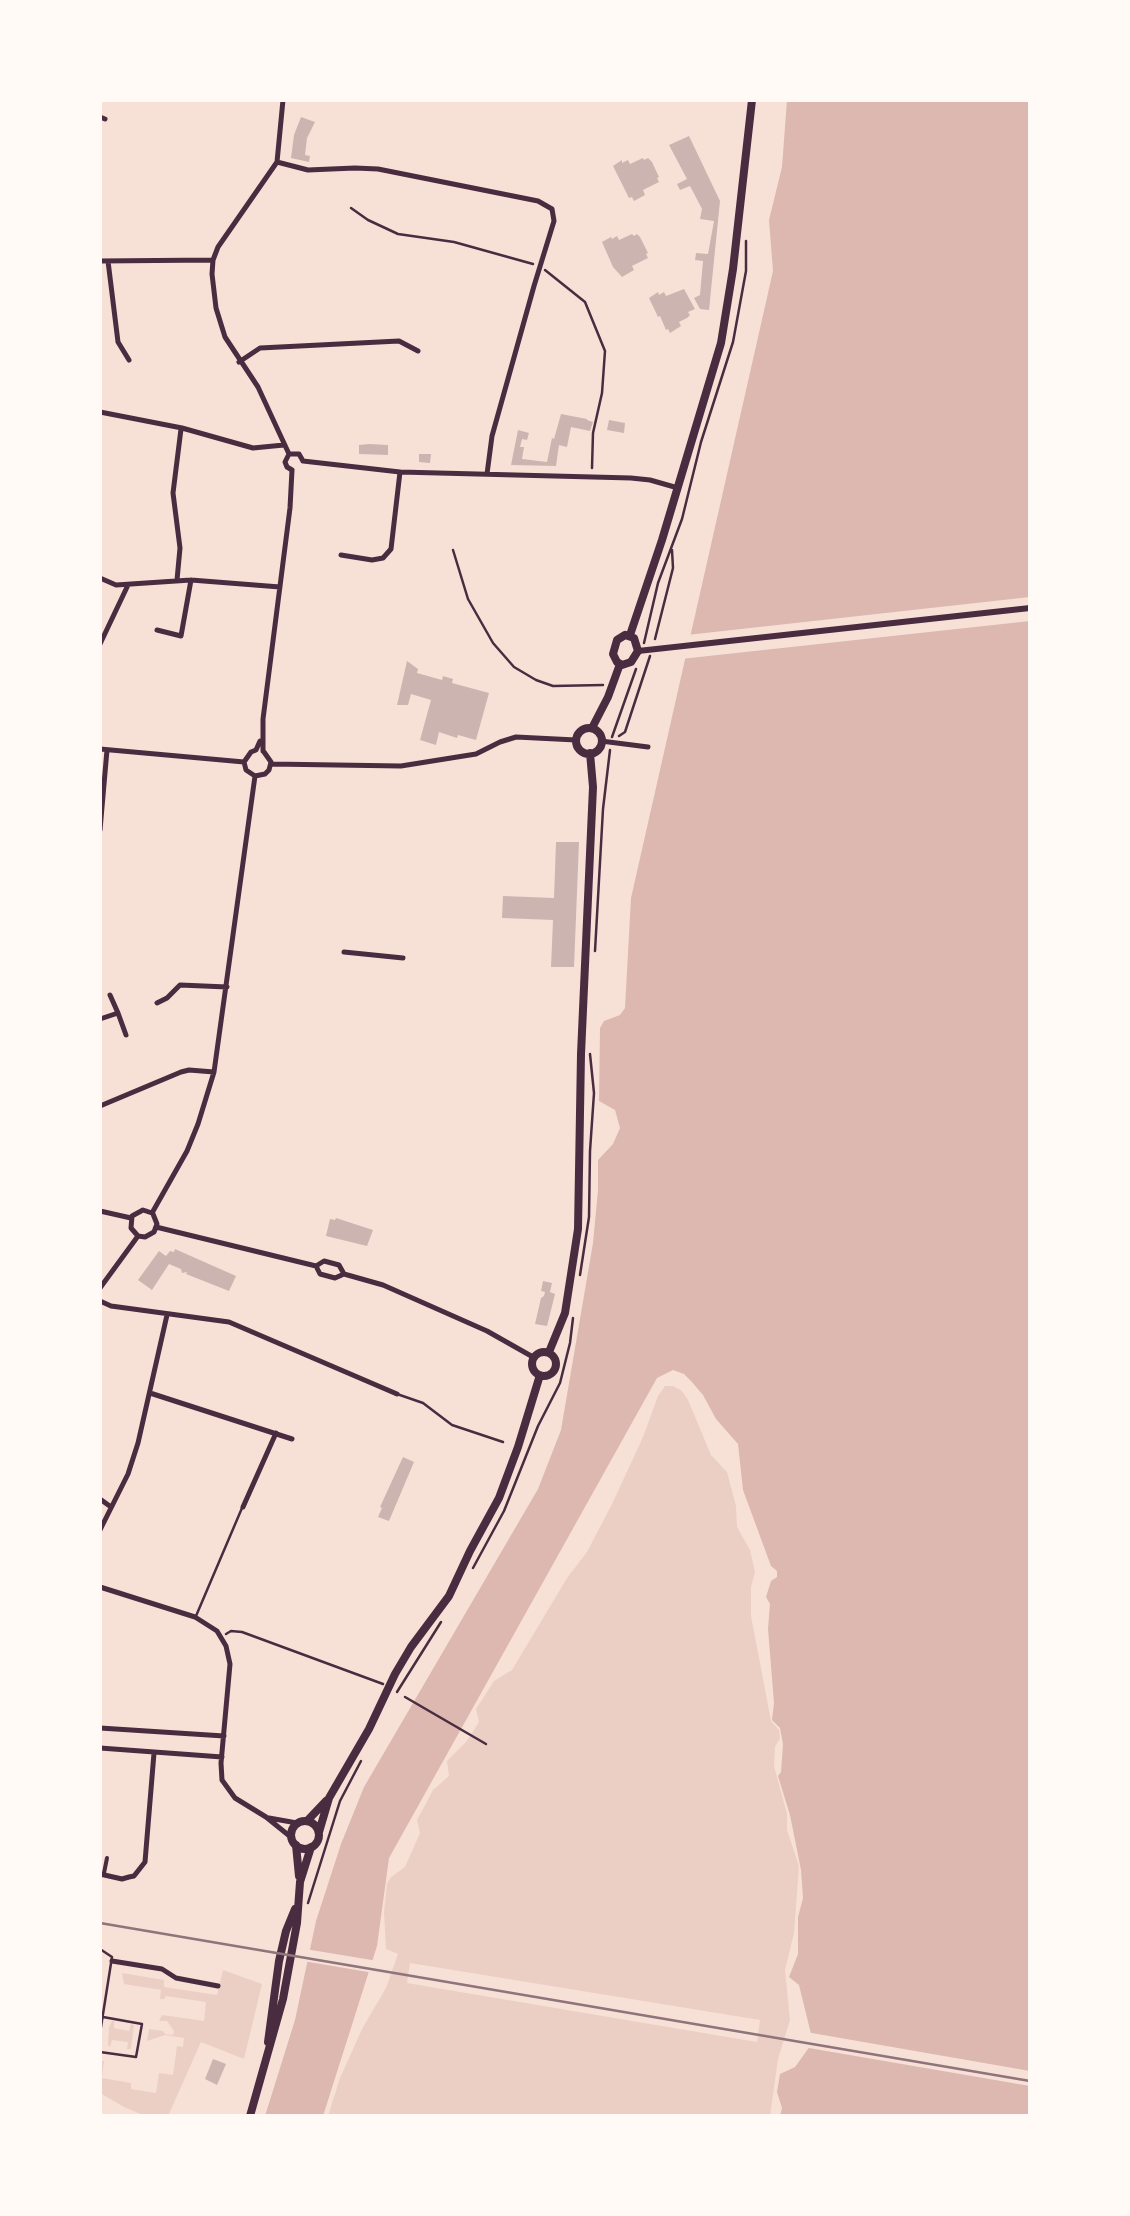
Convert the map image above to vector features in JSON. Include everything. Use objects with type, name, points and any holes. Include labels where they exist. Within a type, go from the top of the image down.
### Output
[{"type":"main road","points":[[630,635],[725,325],[752,100]]},
{"type":"main road","points":[[620,664],[631,662],[642,651],[630,635]]},
{"type":"main road","points":[[620,664],[613,654],[615,644],[620,636],[630,635]]},
{"type":"main road","points":[[592,728],[620,664]]},
{"type":"main road","points":[[592,728],[606,740],[590,753],[579,748],[576,740],[582,730],[592,728]]},
{"type":"main road","points":[[549,1352],[565,1313],[578,1229],[593,787],[590,753]]},
{"type":"main road","points":[[549,1352],[556,1360],[555,1370],[540,1375],[532,1368],[533,1357],[549,1352]]},
{"type":"main road","points":[[300,1882],[329,1798],[411,1647],[449,1596],[500,1498],[540,1375]]},
{"type":"main road","points":[[250,2116],[267,2053],[286,1931],[302,1906],[292,1830],[329,1798]]},
{"type":"main road","points":[[302,1822],[314,1824],[318,1832]]},
{"type":"main road","points":[[294,1842],[303,1848],[311,1847]]},
{"type":"street","points":[[283,100],[277,162],[222,240],[213,260],[220,324],[258,387],[289,454]]},
{"type":"street","points":[[277,162],[308,170],[378,169],[544,204],[552,209],[554,221],[492,436],[488,474]]},
{"type":"street","points":[[128,360],[118,342],[104,261],[213,260]]},
{"type":"street","points":[[240,362],[260,348],[399,341],[418,351]]},
{"type":"street","points":[[100,412],[182,428],[253,448],[284,445]]},
{"type":"street","points":[[177,580],[180,548],[173,493],[182,428]]},
{"type":"street","points":[[289,454],[296,453],[303,461],[400,472],[592,476],[650,480],[678,488]]},
{"type":"street","points":[[289,454],[286,464],[292,470]]},
{"type":"street","points":[[292,470],[300,468],[303,461]]},
{"type":"street","points":[[259,750],[270,757],[271,764],[265,774],[255,776],[246,770],[244,762],[259,750],[262,737],[292,470]]},
{"type":"street","points":[[341,556],[372,560],[383,558],[391,548],[400,472]]},
{"type":"street","points":[[100,578],[116,585],[190,580],[280,588]]},
{"type":"street","points":[[156,630],[181,636],[190,580]]},
{"type":"street","points":[[100,644],[128,585]]},
{"type":"street","points":[[642,651],[1030,608]]},
{"type":"street","points":[[271,764],[400,766],[476,754],[516,737],[576,740]]},
{"type":"street","points":[[606,740],[648,746]]},
{"type":"street","points":[[100,830],[104,749],[244,762]]},
{"type":"street","points":[[152,1213],[187,1150],[214,1072],[255,776]]},
{"type":"street","points":[[344,952],[402,958]]},
{"type":"street","points":[[157,1003],[180,985],[227,986]]},
{"type":"street","points":[[110,995],[126,1035]]},
{"type":"street","points":[[100,1018],[118,1013]]},
{"type":"street","points":[[100,1106],[181,1072],[214,1072]]},
{"type":"street","points":[[140,1210],[152,1213],[156,1227],[150,1236],[138,1236],[130,1228],[131,1218],[140,1210]]},
{"type":"street","points":[[100,1211],[131,1218]]},
{"type":"street","points":[[156,1227],[316,1266],[320,1274],[335,1278],[344,1274],[383,1285],[533,1357]]},
{"type":"street","points":[[100,1288],[138,1236]]},
{"type":"street","points":[[100,1301],[111,1306],[229,1322],[398,1394]]},
{"type":"street","points":[[100,1530],[128,1474],[138,1443],[168,1313]]},
{"type":"street","points":[[150,1393],[292,1439]]},
{"type":"street","points":[[242,1506],[276,1433]]},
{"type":"street","points":[[100,1499],[111,1507]]},
{"type":"street","points":[[100,1586],[196,1617],[221,1637],[230,1664],[220,1772],[235,1798],[266,1817],[294,1842]]},
{"type":"street","points":[[100,1728],[224,1736]]},
{"type":"street","points":[[100,1748],[222,1758]]},
{"type":"street","points":[[107,1858],[102,1875],[122,1879],[134,1876],[145,1862],[154,1753]]},
{"type":"street","points":[[266,1817],[302,1822]]},
{"type":"street","points":[[112,1961],[218,1986]]},
{"type":"lane","points":[[398,1394],[423,1403],[452,1425],[502,1442]]},
{"type":"lane","points":[[196,1617],[242,1506]]},
{"type":"lane","points":[[100,1949],[112,1957],[100,2033]]},
{"type":"lane","points":[[100,2052],[136,2057],[142,2024],[102,2018]]},
{"type":"path","points":[[350,208],[398,234],[454,242],[540,266]]},
{"type":"path","points":[[642,651],[658,583],[682,519],[729,358],[746,271],[746,239]]},
{"type":"path","points":[[552,274],[585,302],[604,351],[602,394],[593,433],[592,476]]},
{"type":"path","points":[[453,550],[468,599],[493,643],[514,667],[553,686],[604,684]]},
{"type":"path","points":[[595,951],[606,740],[633,676]]},
{"type":"path","points":[[579,1282],[589,1217],[594,1093],[590,1050]]},
{"type":"path","points":[[471,1571],[504,1511],[560,1383],[574,1314]]},
{"type":"path","points":[[392,1702],[446,1614]]},
{"type":"path","points":[[221,1637],[231,1631],[242,1632],[388,1686]]},
{"type":"path","points":[[405,1697],[486,1744]]},
{"type":"path","points":[[302,1906],[336,1811],[365,1755]]},
{"type":"shaded area","points":[[787,100],[1030,100],[1030,2116],[780,2116],[780,2074],[795,2067],[813,2042],[799,1985],[789,1977],[798,1954],[798,1917],[803,1898],[790,1815],[778,1776],[783,1744],[780,1728],[772,1720],[770,1604],[766,1597],[777,1571],[771,1566],[743,1490],[738,1444],[691,1381],[673,1370],[657,1378],[389,1858],[377,1946],[323,2116],[265,2116],[295,2020],[316,1921],[364,1787],[538,1489],[561,1430],[593,1243],[598,1160],[613,1144],[620,1128],[615,1110],[599,1101],[600,1028],[625,1008],[631,898],[773,271],[769,220],[782,167]]},
{"type":"shaded area","points":[[665,1386],[673,1386],[688,1400],[711,1455],[727,1472],[737,1527],[750,1550],[755,1572],[751,1616],[771,1721],[779,1730],[774,1766],[799,1866],[794,1933],[785,1970],[790,2020],[778,2059],[770,2116],[328,2116],[340,2078],[386,1988],[398,1954],[386,1949],[387,1884],[405,1867],[420,1833],[417,1820],[433,1790],[449,1776],[447,1761],[479,1722],[476,1709],[494,1681],[512,1670],[587,1552],[643,1437]],"holes":[[[410,1963],[760,2020],[757,2042],[407,1983]]]},
{"type":"shaded area","points":[[223,1970],[262,1984],[244,2059],[201,2042],[168,2116],[145,2116],[100,2093],[100,2061],[104,2061],[102,2078],[156,2093],[159,2073],[173,2075],[177,2046],[183,2047],[184,2038],[165,2035],[147,2041],[149,2029],[173,2035],[167,2021],[159,2021],[162,2015],[204,2021],[206,2002],[166,1996],[160,1999],[161,1990],[124,1984],[122,1973],[164,1980],[164,1987],[217,1995]]},
{"type":"shaded area","points":[[112,2021],[114,2028],[129,2031],[134,2025],[131,2049],[127,2049],[128,2042],[112,2040],[108,2045]]},
{"type":"pier","points":[[1030,597],[1030,621],[681,659],[687,635]]},
{"type":"pier","points":[[305,1949],[378,1961],[374,1973],[303,1961]]},
{"type":"pier","points":[[806,2032],[1030,2071],[1030,2086],[803,2047]]},
{"type":"building","points":[[301,117],[315,122],[307,138],[305,155],[310,156],[309,162],[291,158]]},
{"type":"building","points":[[689,136],[720,201],[709,310],[700,309],[694,298],[700,295],[703,261],[695,260],[696,253],[708,254],[714,221],[700,219],[702,209],[690,186],[680,190],[677,184],[687,179],[669,145]]},
{"type":"building","points":[[643,158],[652,162],[659,182],[643,190],[645,195],[634,201],[613,166],[622,160],[630,164]]},
{"type":"building","points":[[632,234],[640,237],[648,258],[622,277],[602,242]]},
{"type":"building","points":[[684,289],[695,309],[670,333],[649,298],[658,292],[666,296]]},
{"type":"building","points":[[561,414],[593,422],[590,431],[571,427],[567,447],[559,445],[556,466],[511,465],[518,430],[529,433],[527,440],[522,439],[522,459],[547,462]]},
{"type":"building","points":[[609,420],[625,423],[624,433],[607,430]]},
{"type":"building","points":[[359,445],[388,445],[388,455],[359,454]]},
{"type":"building","points":[[419,454],[431,454],[430,463],[419,462]]},
{"type":"building","points":[[407,661],[418,669],[417,673],[442,680],[443,676],[453,679],[452,683],[489,693],[476,740],[439,732],[436,745],[420,740],[431,700],[411,694],[408,705],[397,705]]},
{"type":"building","points":[[556,842],[579,842],[574,967],[551,967],[553,920],[502,918],[503,896],[554,898]]},
{"type":"building","points":[[330,1219],[373,1230],[367,1246],[326,1236]]},
{"type":"building","points":[[175,1249],[236,1276],[229,1291],[169,1264],[152,1290],[138,1280],[159,1251],[166,1256]]},
{"type":"building","points":[[543,1281],[552,1283],[550,1292],[555,1294],[547,1326],[535,1324],[545,1292],[541,1291]]},
{"type":"building","points":[[403,1457],[414,1462],[389,1521],[378,1517],[380,1507]]},
{"type":"building","points":[[213,2059],[226,2064],[217,2085],[205,2079]]},
{"type":"railway","points":[[100,1923],[1030,2081]]}]
